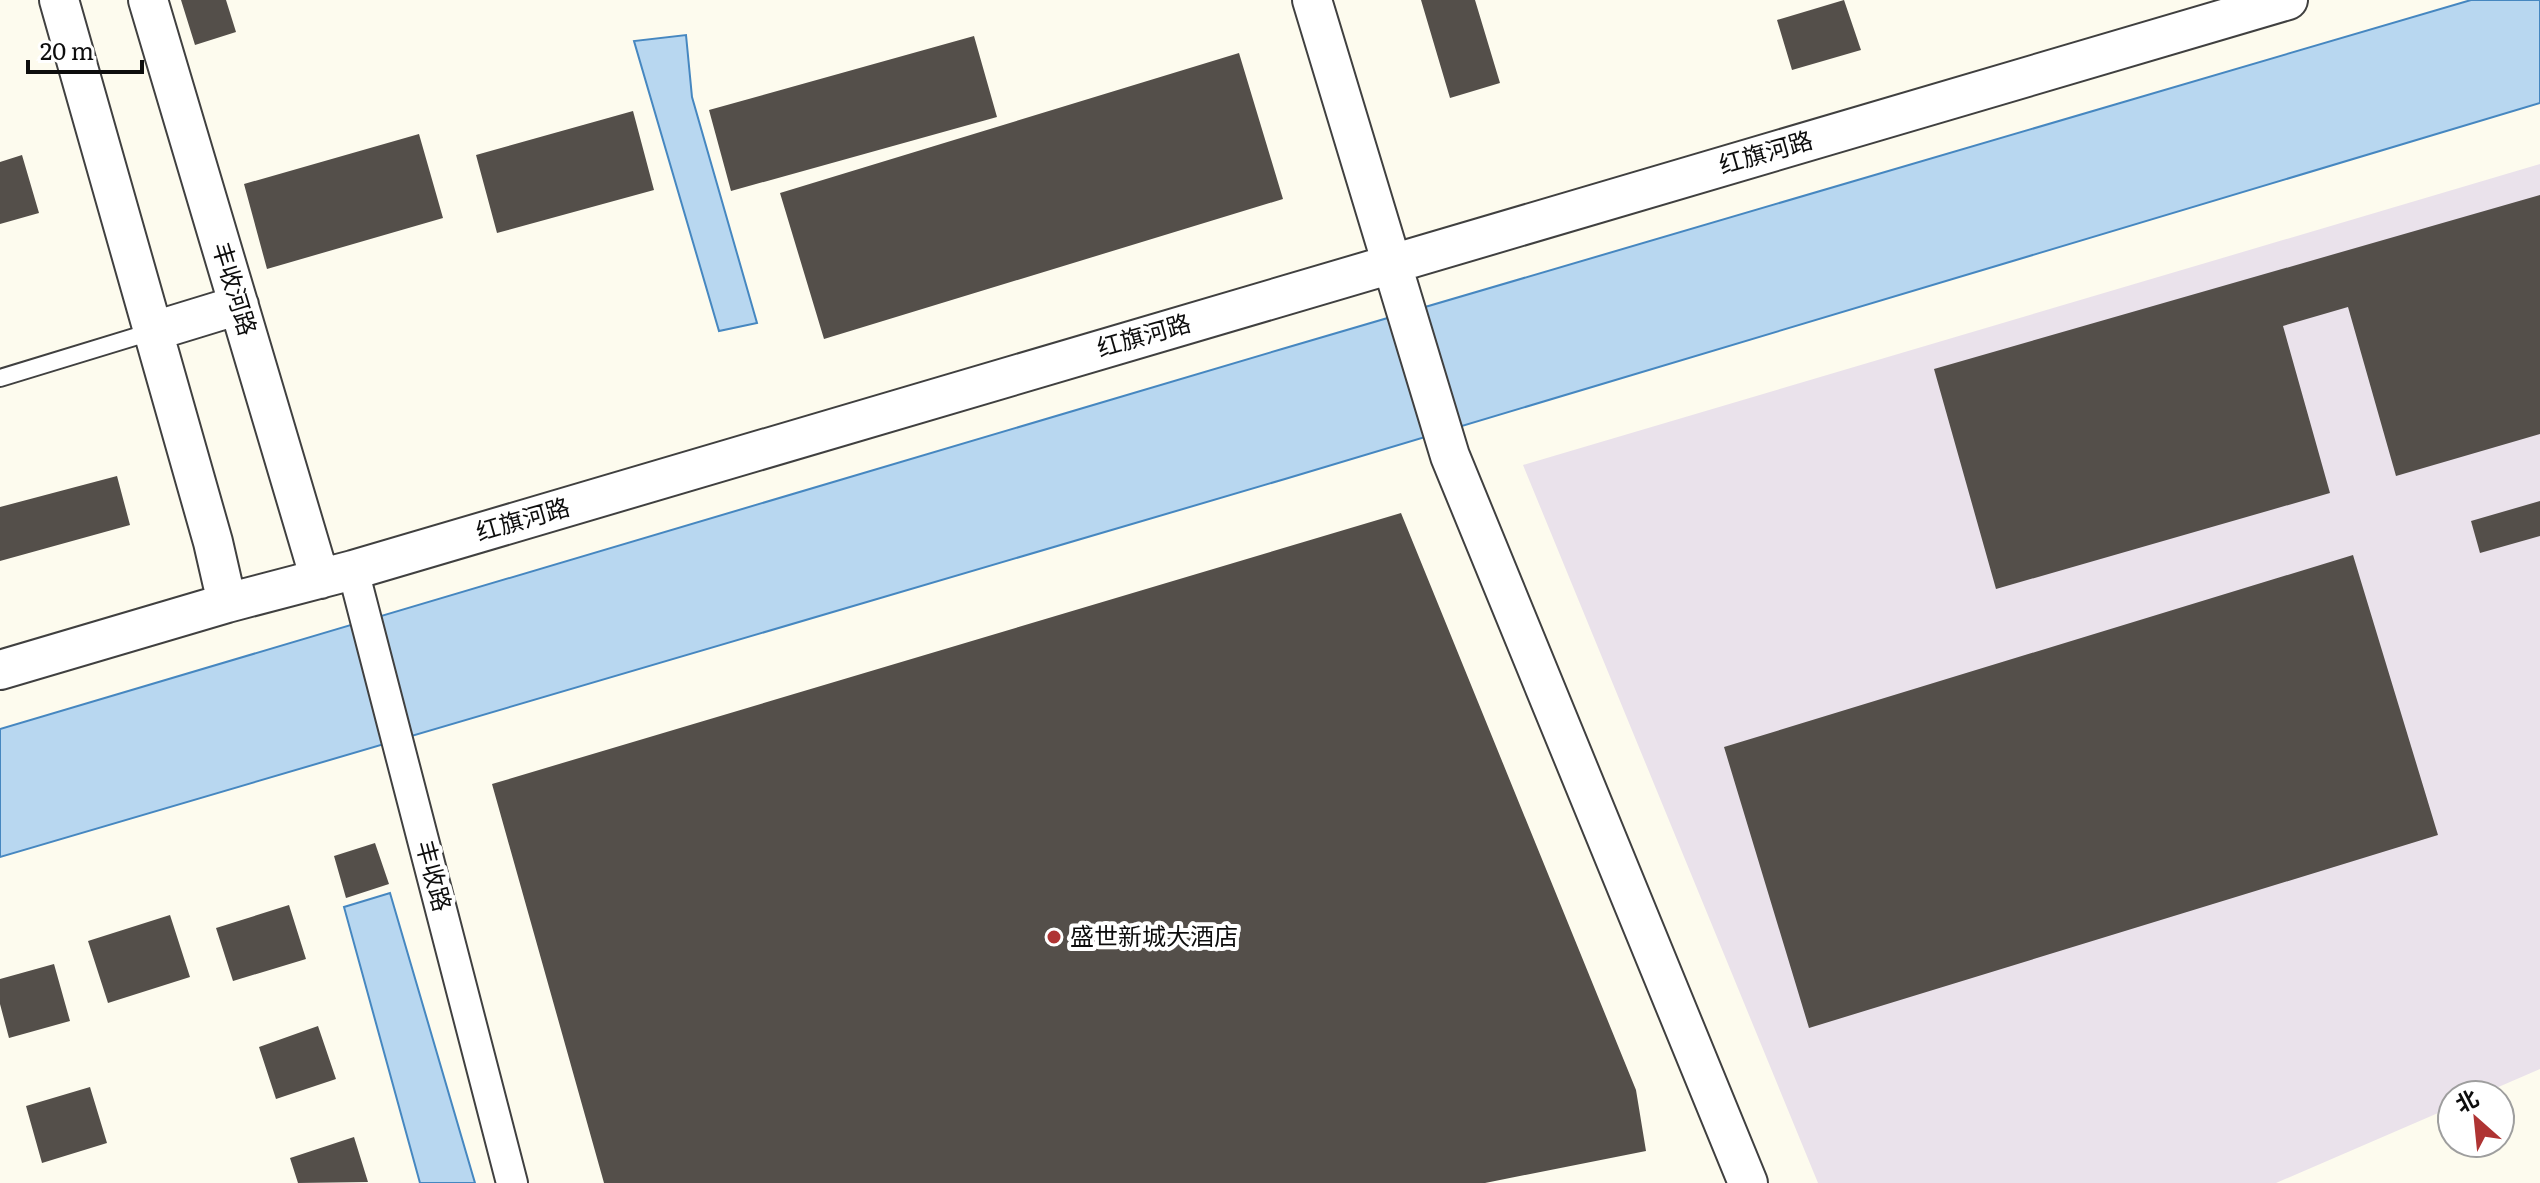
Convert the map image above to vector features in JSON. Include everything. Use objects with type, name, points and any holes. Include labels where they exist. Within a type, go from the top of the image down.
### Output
[{"type":"street","points":[[59,0],[213,542],[227,603]]},
{"type":"street","name":"丰收河路","points":[[148,0],[239,305],[345,582]]},
{"type":"street","points":[[1312,0],[1450,456],[1748,1183]]},
{"type":"street","name":"红旗河路","points":[[0,670],[227,603],[345,582],[1396,275],[2288,0]]},
{"type":"street","points":[[154,331],[239,305]]},
{"type":"street","name":"丰收路","points":[[345,582],[401,752],[512,1183]]},
{"type":"lane","points":[[0,378],[154,331]]},
{"type":"shaded area","points":[[2540,164],[2540,1069],[2516,1079],[2436,1079],[2436,1114],[2276,1183],[1818,1183],[1523,465]]},
{"type":"water","points":[[2471,0],[2540,0],[2540,103],[1285,479],[0,857],[0,729]]},
{"type":"water","points":[[686,35],[692,97],[757,323],[719,331],[634,41]]},
{"type":"water","points":[[390,893],[475,1183],[420,1183],[344,907]]},
{"type":"building","points":[[181,0],[226,0],[236,32],[195,45]]},
{"type":"building","points":[[1421,0],[1475,0],[1500,83],[1450,98]]},
{"type":"building","points":[[1844,0],[1861,50],[1792,70],[1777,20]]},
{"type":"building","points":[[974,36],[997,117],[731,191],[709,110]]},
{"type":"building","points":[[1239,53],[1283,199],[824,339],[780,193]]},
{"type":"building","points":[[633,111],[654,190],[497,233],[476,155]]},
{"type":"building","points":[[419,134],[443,218],[267,269],[244,184]]},
{"type":"building","points":[[22,155],[39,213],[0,224],[0,162]]},
{"type":"building","points":[[2540,195],[2540,434],[2396,476],[2348,307],[2283,326],[2330,493],[1996,589],[1934,369]]},
{"type":"building","points":[[117,476],[130,525],[0,561],[0,507]]},
{"type":"building","points":[[2540,501],[2540,536],[2480,553],[2471,521]]},
{"type":"building","name":"盛世新城大酒店","points":[[1401,513],[1636,1090],[1646,1151],[1485,1183],[604,1183],[492,784]]},
{"type":"building","points":[[2353,555],[2438,835],[1809,1028],[1724,747]]},
{"type":"building","points":[[375,843],[389,884],[346,898],[334,856]]},
{"type":"building","points":[[289,905],[306,959],[233,981],[216,928]]},
{"type":"building","points":[[170,915],[190,977],[108,1003],[88,941]]},
{"type":"building","points":[[54,964],[70,1021],[9,1038],[0,1004],[0,979]]},
{"type":"building","points":[[318,1026],[336,1079],[276,1099],[259,1047]]},
{"type":"building","points":[[90,1087],[107,1143],[42,1163],[26,1106]]},
{"type":"building","points":[[354,1137],[368,1182],[298,1183],[290,1158]]},
{"type":"place","name":"盛世新城大酒店","points":[[1054,937]]}]
